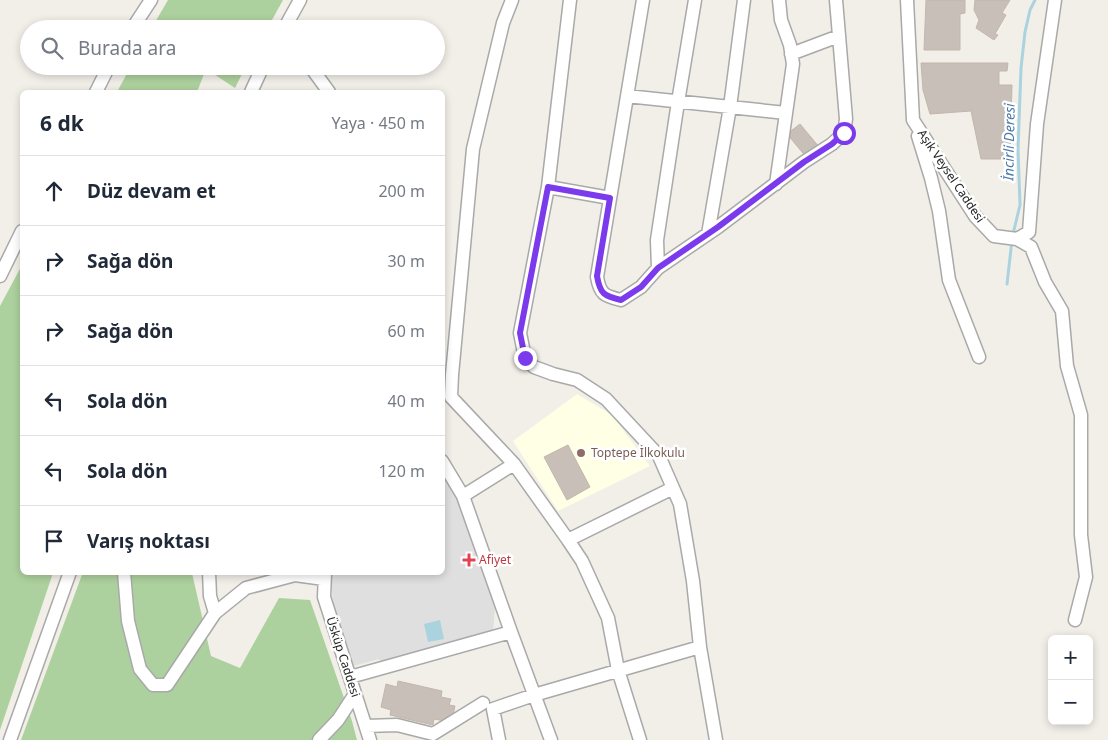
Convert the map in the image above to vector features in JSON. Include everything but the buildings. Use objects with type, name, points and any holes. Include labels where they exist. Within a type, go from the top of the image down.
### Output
[{"type":"street","points":[[289,20],[300,0]]},
{"type":"street","points":[[512,0],[503,23],[473,149],[452,375],[447,401],[514,464],[582,561],[608,618],[618,670],[640,740]]},
{"type":"street","points":[[570,0],[548,187],[520,333],[525,358],[534,368],[577,380],[606,399],[659,456],[680,504],[692,571],[700,647],[716,740]]},
{"type":"street","points":[[643,0],[597,276],[599,288],[606,297],[621,300],[641,287],[658,268],[708,234],[832,144],[844,133],[846,118],[836,0]]},
{"type":"street","points":[[658,268],[657,240],[695,0]]},
{"type":"street","points":[[708,234],[730,107],[744,0]]},
{"type":"street","points":[[776,184],[792,64],[790,45],[781,20],[779,0]]},
{"type":"street","name":"Aşık Veysel Caddesi","points":[[907,0],[913,120],[975,216],[994,236],[1017,238]]},
{"type":"street","points":[[1017,238],[1029,232],[1037,124],[1054,0]]},
{"type":"street","points":[[138,20],[148,3]]},
{"type":"street","points":[[791,54],[839,36]]},
{"type":"street","points":[[97,90],[104,75]]},
{"type":"street","points":[[251,90],[258,75]]},
{"type":"street","points":[[317,75],[328,90]]},
{"type":"street","points":[[627,96],[786,113]]},
{"type":"street","points":[[913,120],[937,203],[950,280],[979,357]]},
{"type":"street","points":[[548,187],[610,198]]},
{"type":"street","points":[[0,276],[20,235]]},
{"type":"street","points":[[1017,238],[1031,247],[1045,282],[1062,311],[1067,366],[1082,415],[1081,535],[1086,577],[1075,620]]},
{"type":"street","points":[[463,496],[514,464]]},
{"type":"street","points":[[445,466],[463,496],[551,740]]},
{"type":"street","points":[[568,540],[673,488]]},
{"type":"street","points":[[10,740],[69,575]]},
{"type":"street","points":[[124,575],[128,621],[137,660],[140,670],[153,685],[167,685],[215,613],[246,588],[295,575],[325,576]]},
{"type":"street","points":[[209,575],[210,596],[215,613]]},
{"type":"street","name":"Üsküp Caddesi","points":[[325,576],[324,597],[370,740]]},
{"type":"street","points":[[350,677],[511,632]]},
{"type":"street","points":[[499,740],[493,709],[534,695],[700,647]]},
{"type":"street","points":[[319,740],[338,720],[355,694]]},
{"type":"street","points":[[366,726],[397,725],[433,734],[483,703]]},
{"type":"shaded area","name":"Toptepe İlkokulu","points":[[577,394],[612,415],[650,466],[558,511],[513,441]]},
{"type":"shaded area","points":[[445,471],[461,503],[495,608],[493,633],[382,664],[379,659],[354,666],[333,604],[331,575],[445,575]]},
{"type":"green space","points":[[168,0],[283,0],[272,20],[156,20]]},
{"type":"green space","points":[[126,75],[204,75],[198,90],[118,90]]},
{"type":"green space","points":[[215,75],[242,75],[235,88]]},
{"type":"green space","points":[[20,269],[20,575],[52,575],[0,730],[0,306]]},
{"type":"green space","points":[[82,575],[192,575],[211,656],[240,668],[279,598],[310,600],[357,740],[21,740]]},
{"type":"water","points":[[440,620],[444,639],[428,642],[424,624]]},
{"type":"waterway","name":"İncirli Deresi","points":[[1013,234],[1020,205],[1018,149],[1021,68],[1025,32],[1030,10],[1035,0]]},
{"type":"waterway","name":"İncirli Deresi","points":[[1007,284],[1012,240]]},
{"type":"place","name":"Toptepe İlkokulu","points":[[581,453]]},
{"type":"place","name":"Afiyet","points":[[469,560]]},
{"type":"route","points":[[525,358],[520,333],[548,187],[610,198],[597,276],[599,288],[606,297],[621,300],[641,287],[658,268],[718,227],[804,162],[832,144],[844,133]]}]
